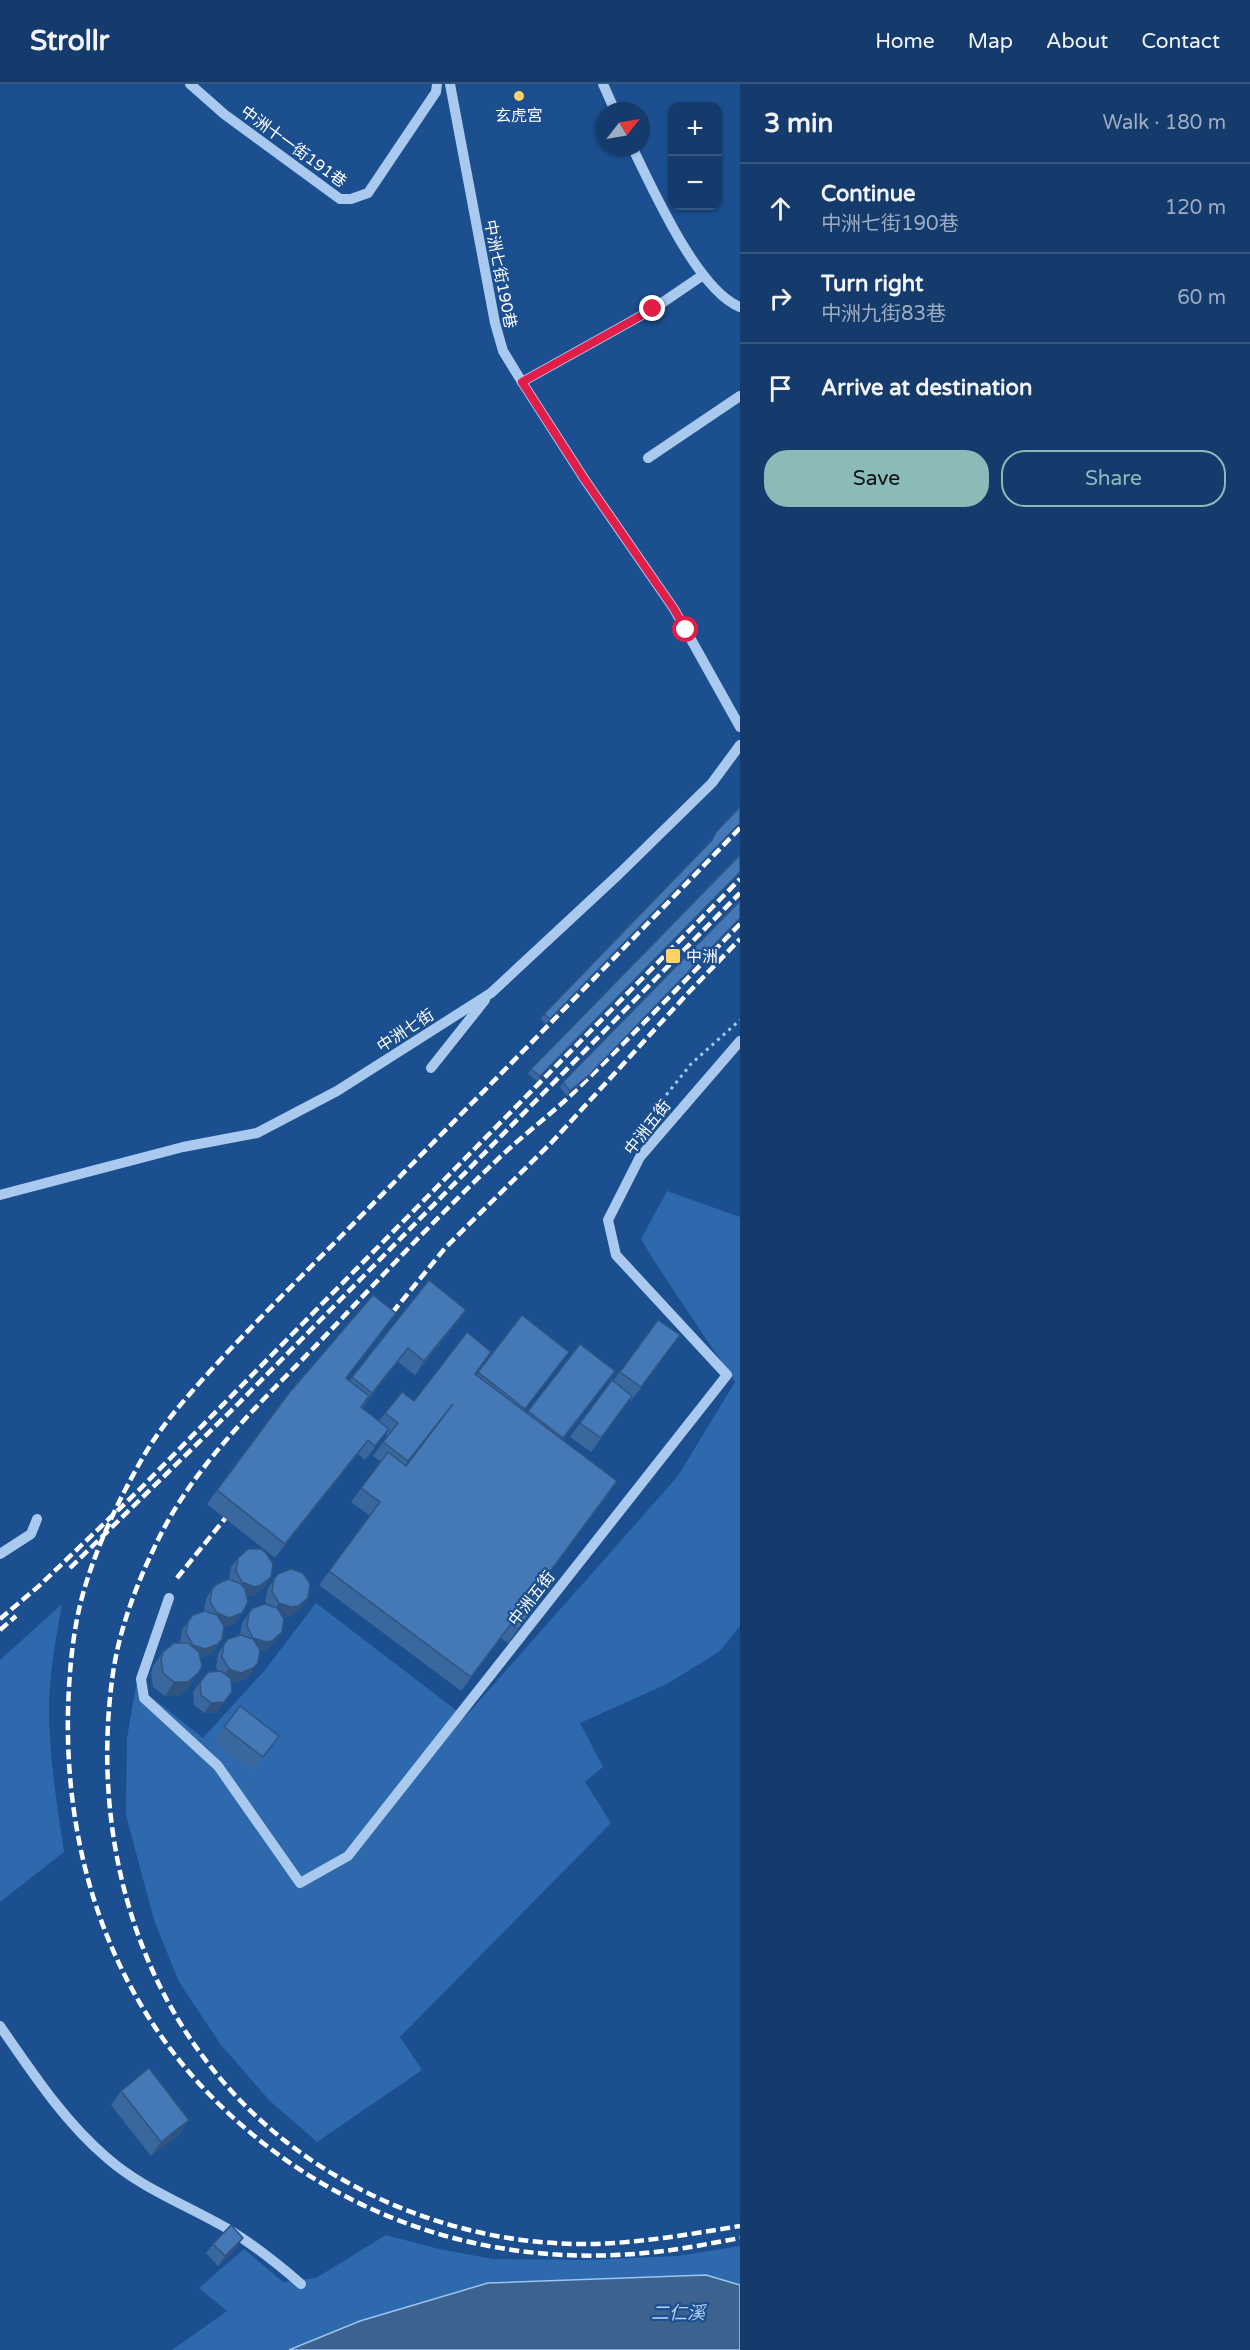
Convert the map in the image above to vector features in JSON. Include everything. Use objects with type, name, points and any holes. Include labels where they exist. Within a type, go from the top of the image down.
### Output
[{"type":"street","name":"中洲十一街191巷","points":[[190,84],[224,114],[340,199],[351,200],[368,193],[436,92],[437,84]]},
{"type":"street","name":"中洲七街190巷","points":[[450,84],[497,336],[522,382],[585,480],[674,609],[740,727]]},
{"type":"street","points":[[603,84],[611,102]]},
{"type":"street","points":[[636,156],[666,218],[703,275],[729,303],[740,308]]},
{"type":"street","points":[[522,382],[653,309],[703,275]]},
{"type":"street","points":[[648,458],[740,396]]},
{"type":"street","name":"中洲七街","points":[[0,1195],[183,1147],[256,1133],[337,1091],[491,993],[619,874],[712,783],[740,745]]},
{"type":"street","points":[[431,1068],[491,993]]},
{"type":"street","name":"中洲五街","points":[[169,1598],[141,1679],[144,1698],[218,1766],[300,1883],[348,1856],[727,1375],[616,1255],[608,1220],[640,1157],[740,1041]]},
{"type":"street","points":[[0,1554],[31,1534],[37,1519]]},
{"type":"street","points":[[0,2026],[65,2116],[106,2158],[146,2186],[227,2229],[259,2249],[301,2284]]},
{"type":"path","points":[[640,1157],[624,1148],[691,1064],[740,1020]]},
{"type":"shaded area","points":[[667,1191],[740,1217],[740,1626],[720,1651],[667,1684],[580,1723],[603,1767],[585,1782],[611,1823],[400,2037],[422,2070],[317,2142],[269,2100],[221,2045],[179,1982],[154,1920],[126,1815],[127,1738],[136,1685],[203,1738],[265,1670],[316,1603],[465,1717],[678,1476],[735,1382],[641,1239]]},
{"type":"shaded area","points":[[62,1604],[49,1696],[49,1727],[64,1852],[0,1902],[0,1660]]},
{"type":"shaded area","points":[[386,2235],[439,2249],[493,2259],[588,2260],[678,2256],[740,2246],[740,2285],[705,2275],[488,2283],[360,2321],[289,2350],[172,2350],[227,2311],[199,2288],[244,2249],[283,2282],[316,2278]]},
{"type":"water","name":"二仁溪","points":[[706,2275],[740,2285],[740,2350],[289,2350],[360,2321],[488,2283]]},
{"type":"building","points":[[740,807],[740,823],[550,1019],[544,1014],[712,840],[716,832]]},
{"type":"building","points":[[740,855],[740,872],[540,1076],[531,1069]]},
{"type":"building","points":[[740,901],[740,918],[590,1074],[570,1091],[563,1082]]},
{"type":"building","points":[[429,1280],[466,1310],[424,1361],[408,1348],[372,1393],[352,1377]]},
{"type":"building","points":[[373,1295],[396,1313],[346,1378],[369,1396],[361,1407],[389,1429],[375,1446],[368,1440],[285,1544],[217,1490],[289,1393]]},
{"type":"building","points":[[522,1315],[569,1352],[525,1409],[478,1372]]},
{"type":"building","points":[[658,1320],[680,1335],[641,1387],[620,1372]]},
{"type":"building","points":[[467,1332],[491,1352],[475,1374],[617,1481],[549,1573],[556,1578],[518,1629],[511,1624],[471,1677],[329,1571],[380,1502],[361,1488],[388,1452],[406,1466],[453,1404],[408,1461],[383,1442],[398,1423],[385,1413],[402,1392],[414,1401]]},
{"type":"building","points":[[580,1344],[615,1371],[563,1438],[528,1411]]},
{"type":"building","points":[[612,1380],[632,1396],[601,1438],[580,1423]]},
{"type":"building","points":[[248,1549],[261,1549],[273,1564],[271,1577],[255,1587],[242,1582],[236,1571],[238,1558]]},
{"type":"building","points":[[291,1569],[303,1573],[310,1584],[308,1598],[298,1606],[291,1607],[279,1603],[272,1592],[274,1579],[278,1574]]},
{"type":"building","points":[[229,1579],[241,1584],[245,1589],[248,1602],[242,1613],[229,1618],[217,1613],[210,1602],[212,1589]]},
{"type":"building","points":[[265,1604],[277,1608],[284,1619],[282,1632],[272,1641],[266,1642],[253,1638],[247,1626],[249,1613],[253,1608]]},
{"type":"building","points":[[205,1611],[217,1615],[224,1626],[222,1639],[218,1644],[205,1649],[193,1645],[186,1633],[188,1621],[193,1615]]},
{"type":"building","points":[[241,1635],[253,1639],[260,1650],[258,1663],[241,1673],[229,1669],[222,1657],[224,1644],[228,1639]]},
{"type":"building","points":[[174,1643],[188,1643],[199,1652],[202,1666],[188,1682],[174,1682],[163,1673],[161,1659],[163,1652]]},
{"type":"building","points":[[221,1671],[231,1679],[232,1692],[224,1702],[211,1703],[201,1695],[200,1682],[208,1672]]},
{"type":"building","points":[[240,1706],[279,1736],[263,1757],[224,1727]]},
{"type":"building","points":[[149,2068],[189,2120],[161,2142],[121,2091]]},
{"type":"building","points":[[231,2225],[243,2238],[225,2256],[213,2244]]},
{"type":"railway","points":[[740,828],[256,1322],[166,1422],[129,1482],[104,1534],[91,1569],[75,1631],[68,1711],[69,1764],[75,1816],[85,1867],[100,1917],[119,1964],[144,2010],[173,2053],[208,2093],[254,2136],[304,2172],[357,2202],[412,2225],[471,2242],[531,2252],[592,2256],[666,2251],[740,2238]]},
{"type":"railway","points":[[0,1619],[39,1586],[137,1492],[740,879]]},
{"type":"railway","points":[[70,1568],[236,1406],[740,893]]},
{"type":"railway","points":[[740,924],[571,1095],[503,1155],[446,1210],[260,1403],[197,1477],[162,1532],[146,1565],[126,1619],[113,1673],[108,1728],[108,1783],[114,1838],[125,1892],[142,1944],[164,1994],[192,2041],[226,2085],[262,2121],[302,2154],[345,2181],[391,2204],[439,2222],[489,2234],[540,2242],[591,2244],[647,2240],[740,2226]]},
{"type":"railway","points":[[383,1324],[446,1247],[552,1142],[740,939]]},
{"type":"railway","points":[[177,1578],[236,1505]]},
{"type":"railway","points":[[0,1630],[16,1616]]},
{"type":"place","name":"玄虎宮","points":[[519,96]]},
{"type":"place","name":"中洲","points":[[673,956]]},
{"type":"route","points":[[653,309],[522,382],[686,630]]}]
